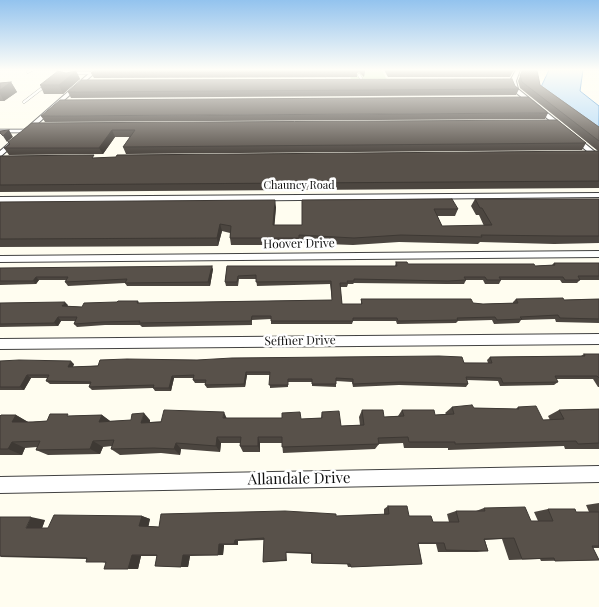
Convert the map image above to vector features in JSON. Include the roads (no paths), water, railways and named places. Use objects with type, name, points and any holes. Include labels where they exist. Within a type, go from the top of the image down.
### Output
[{"type":"street","points":[[0,155],[68,98]]},
{"type":"street","points":[[517,100],[527,99],[596,156]]},
{"type":"street","points":[[546,124],[556,124]]},
{"type":"street","points":[[584,154],[596,156]]},
{"type":"street","points":[[0,159],[12,159]]},
{"type":"street","name":"Chauncy Road","points":[[0,200],[599,195]]},
{"type":"street","name":"Hoover Drive","points":[[0,259],[599,254]]},
{"type":"street","name":"Seffner Drive","points":[[0,344],[599,338]]},
{"type":"street","name":"Allandale Drive","points":[[0,484],[599,474]]},
{"type":"lane","points":[[24,102],[29,98]]},
{"type":"lane","points":[[0,131],[34,128]]},
{"type":"water","points":[[556,98],[589,98],[599,106],[599,132]]}]
